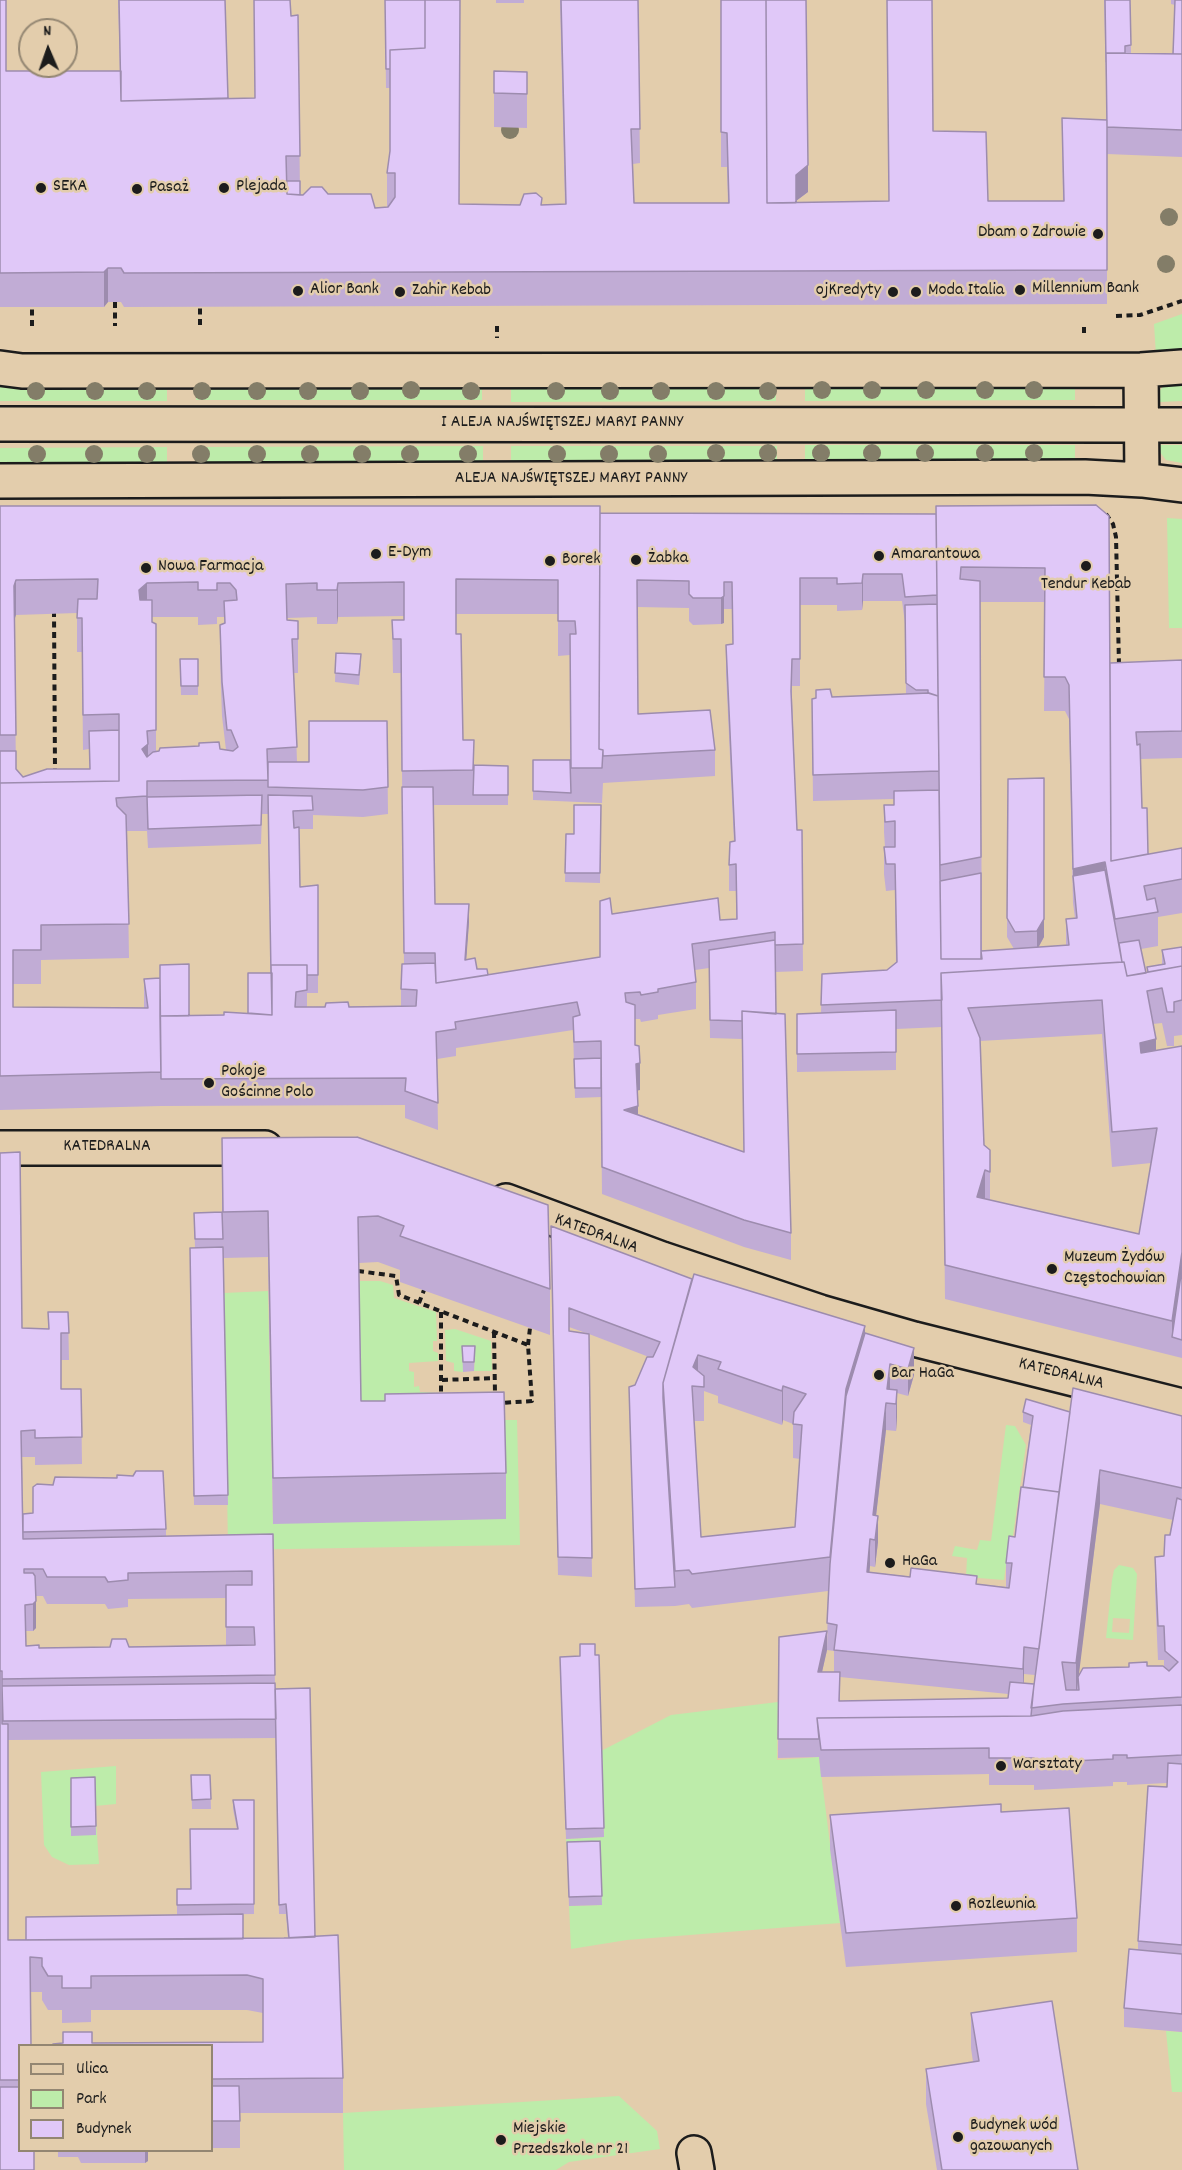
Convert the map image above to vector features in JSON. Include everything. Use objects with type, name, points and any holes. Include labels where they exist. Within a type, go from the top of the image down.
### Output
[{"type":"street","points":[[0,368],[22,371],[1141,370],[1182,367]]},
{"type":"street","points":[[1141,370],[1142,480]]},
{"type":"street","name":"I ALEJA NAJŚWIĘTSZEJ MARYI PANNY","points":[[0,424],[1124,425]]},
{"type":"street","name":"ALEJA NAJŚWIĘTSZEJ MARYI PANNY","points":[[0,481],[1085,477],[1182,485]]},
{"type":"street","name":"KATEDRALNA","points":[[0,1148],[294,1148]]},
{"type":"street","name":"KATEDRALNA","points":[[482,1192],[662,1259],[820,1312],[914,1339],[1182,1406]]},
{"type":"path","points":[[1116,315],[1140,315],[1182,301]]},
{"type":"path","points":[[115,302],[115,326]]},
{"type":"path","points":[[200,306],[200,325]]},
{"type":"path","points":[[32,308],[32,326]]},
{"type":"path","points":[[1096,512],[1107,514],[1116,537],[1119,669]]},
{"type":"path","points":[[54,603],[55,769]]},
{"type":"path","points":[[358,1272],[396,1276],[399,1295],[528,1345]]},
{"type":"path","points":[[419,1303],[424,1290]]},
{"type":"path","points":[[441,1311],[441,1404]]},
{"type":"path","points":[[494,1332],[495,1403],[532,1401],[528,1345],[530,1328]]},
{"type":"path","points":[[441,1380],[495,1378]]},
{"type":"green space","points":[[1182,314],[1182,355],[1156,355],[1154,324]]},
{"type":"green space","points":[[1075,379],[1075,400],[805,401],[805,380]]},
{"type":"green space","points":[[1182,379],[1182,401],[1159,402],[1159,392],[1167,381]]},
{"type":"green space","points":[[511,380],[776,380],[776,401],[511,402]]},
{"type":"green space","points":[[167,381],[167,401],[0,401],[0,382]]},
{"type":"green space","points":[[196,381],[482,381],[482,400],[196,400]]},
{"type":"green space","points":[[805,445],[1075,445],[1075,466],[805,467]]},
{"type":"green space","points":[[1159,445],[1182,445],[1182,463],[1166,460],[1159,451]]},
{"type":"green space","points":[[483,446],[483,466],[196,466],[196,447]]},
{"type":"green space","points":[[511,446],[777,446],[777,467],[511,468]]},
{"type":"green space","points":[[167,447],[167,467],[0,467],[0,448]]},
{"type":"green space","points":[[1167,518],[1182,519],[1182,628],[1169,628]]},
{"type":"green space","points":[[358,1281],[380,1281],[393,1285],[394,1298],[436,1312],[437,1341],[433,1341],[433,1351],[438,1353],[438,1361],[409,1363],[409,1371],[414,1372],[414,1387],[419,1386],[420,1392],[438,1393],[437,1399],[361,1417]]},
{"type":"green space","points":[[268,1291],[273,1524],[479,1420],[517,1420],[520,1545],[228,1550],[224,1293]]},
{"type":"green space","points":[[455,1329],[491,1341],[492,1371],[474,1371],[475,1356],[463,1356],[463,1372],[454,1371],[454,1363],[446,1361],[445,1330]]},
{"type":"green space","points":[[1006,1425],[1015,1426],[1026,1445],[1009,1563],[1006,1565],[1004,1580],[966,1577],[967,1558],[952,1556],[955,1546],[977,1550],[980,1540],[991,1541]]},
{"type":"green space","points":[[1119,1565],[1133,1568],[1137,1574],[1133,1640],[1106,1638],[1114,1570]],"holes":[[[1113,1618],[1130,1619],[1129,1633],[1112,1632]]]},
{"type":"green space","points":[[778,1702],[777,1760],[819,1757],[840,1923],[627,1940],[571,1949],[569,1906],[601,1905],[567,1851],[566,1839],[604,1837],[601,1751],[671,1715]]},
{"type":"green space","points":[[116,1766],[116,1804],[95,1806],[99,1864],[69,1865],[52,1857],[44,1845],[41,1772]]},
{"type":"green space","points":[[1166,2031],[1182,2032],[1182,2092],[1172,2092]]},
{"type":"green space","name":"Miejskie Przedszkole nr 21","points":[[619,2096],[657,2131],[660,2149],[569,2162],[556,2170],[344,2170],[343,2113]]},
{"type":"building","points":[[0,0],[6,0],[6,71],[18,71],[18,78],[78,78],[78,71],[121,71],[121,101],[255,98],[254,0],[290,0],[291,16],[298,15],[300,156],[286,156],[287,194],[303,195],[311,187],[322,187],[328,194],[371,194],[375,208],[388,207],[395,197],[395,173],[387,173],[390,151],[390,50],[425,48],[425,0],[460,0],[459,204],[520,205],[524,194],[536,193],[542,198],[541,205],[566,204],[561,0],[638,0],[640,129],[631,129],[634,203],[729,203],[727,133],[721,132],[721,0],[766,0],[767,203],[889,201],[887,0],[932,0],[933,131],[986,132],[988,201],[1064,201],[1062,118],[1107,120],[1107,270],[124,273],[121,268],[108,268],[104,272],[0,273]]},
{"type":"building","points":[[119,0],[225,0],[228,98],[121,101]]},
{"type":"building","points":[[385,0],[425,0],[425,48],[390,50],[390,69],[386,69]]},
{"type":"building","points":[[766,0],[806,0],[808,165],[796,175],[796,203],[767,203]]},
{"type":"building","points":[[1105,0],[1130,0],[1131,45],[1125,46],[1125,53],[1106,53],[1106,62]]},
{"type":"building","points":[[1175,0],[1182,0],[1182,54],[1173,54]]},
{"type":"building","points":[[1106,53],[1182,54],[1182,130],[1107,127]]},
{"type":"building","points":[[494,71],[527,72],[527,94],[494,93]]},
{"type":"building","points":[[286,181],[300,181],[300,195],[287,194]]},
{"type":"building","points":[[1096,505],[1109,516],[1111,861],[1182,848],[1182,879],[1144,886],[1147,900],[1155,898],[1158,912],[1115,919],[1105,862],[1073,869],[1069,685],[1065,677],[1044,677],[1045,568],[961,567],[960,579],[980,581],[981,857],[940,865],[936,506]]},
{"type":"building","points":[[0,506],[600,506],[599,749],[603,750],[602,768],[571,768],[570,634],[576,634],[575,621],[558,621],[558,580],[456,579],[456,634],[461,634],[463,740],[474,740],[473,770],[402,771],[401,639],[393,639],[392,620],[404,620],[404,582],[338,583],[337,590],[317,590],[317,583],[286,584],[287,620],[298,621],[298,639],[292,639],[297,747],[267,749],[268,780],[147,781],[147,796],[116,798],[117,806],[126,815],[129,924],[41,925],[41,950],[13,950],[13,1007],[148,1008],[144,979],[160,978],[161,1072],[0,1076],[0,783],[119,781],[119,714],[83,715],[82,618],[77,618],[78,599],[97,599],[98,579],[16,580],[14,586],[16,735],[0,735]],"holes":[[[198,582],[198,590],[217,590],[217,583],[230,583],[236,590],[237,600],[224,601],[225,623],[220,625],[227,730],[231,730],[238,747],[233,751],[220,749],[219,742],[199,743],[199,746],[160,748],[159,751],[147,757],[142,749],[148,744],[147,731],[156,730],[156,624],[152,622],[152,600],[140,600],[139,590],[147,583]]]},
{"type":"building","points":[[600,513],[936,514],[937,595],[905,597],[902,574],[863,574],[862,583],[837,584],[837,578],[800,578],[800,659],[792,659],[791,691],[797,830],[802,830],[803,944],[775,945],[775,932],[692,944],[696,982],[658,989],[658,992],[641,995],[640,992],[625,993],[626,1002],[635,1005],[635,1045],[639,1046],[640,1063],[636,1064],[638,1106],[624,1110],[744,1152],[742,1011],[785,1014],[791,1233],[744,1220],[602,1167],[601,1041],[574,1042],[573,1017],[580,1015],[577,1002],[455,1022],[456,1029],[436,1032],[438,1103],[405,1091],[406,1078],[161,1079],[160,1016],[224,1015],[224,1012],[272,1015],[271,965],[307,965],[307,990],[296,992],[295,1007],[325,1007],[326,1003],[348,1002],[349,1007],[416,1006],[417,990],[401,989],[402,964],[435,963],[436,983],[600,957],[600,901],[610,898],[612,914],[718,898],[720,920],[737,919],[736,864],[729,865],[730,842],[735,841],[726,645],[733,644],[732,582],[724,582],[724,596],[721,598],[693,598],[689,594],[689,581],[637,580],[638,714],[710,710],[715,750],[603,756],[603,750],[599,749]]},
{"type":"building","points":[[937,604],[938,696],[928,693],[928,690],[916,690],[906,683],[905,605]]},
{"type":"building","points":[[336,653],[361,654],[359,675],[335,673]]},
{"type":"building","points":[[180,659],[198,659],[198,686],[181,686]]},
{"type":"building","points":[[1182,660],[1182,731],[1136,732],[1137,745],[1140,744],[1142,808],[1147,808],[1148,854],[1111,861],[1110,663]]},
{"type":"building","points":[[830,689],[832,697],[929,693],[938,696],[939,771],[813,775],[812,699],[816,698],[816,690]]},
{"type":"building","points":[[309,721],[387,721],[388,787],[363,790],[268,787],[268,762],[309,762]]},
{"type":"building","points":[[119,730],[119,781],[0,783],[0,751],[16,751],[16,769],[23,777],[47,769],[90,769],[89,731]]},
{"type":"building","points":[[533,760],[570,760],[571,793],[533,791]]},
{"type":"building","points":[[474,765],[508,766],[508,795],[473,795]]},
{"type":"building","points":[[1044,778],[1044,919],[1037,931],[1015,932],[1007,918],[1008,779]]},
{"type":"building","points":[[402,787],[433,787],[435,904],[469,904],[465,960],[475,958],[477,969],[487,969],[488,975],[436,983],[435,953],[404,953]]},
{"type":"building","points":[[939,790],[941,959],[982,959],[981,951],[1069,945],[1066,919],[1077,918],[1073,876],[1105,870],[1122,962],[941,973],[942,1000],[821,1005],[822,974],[887,970],[897,962],[895,864],[886,864],[884,847],[895,847],[895,821],[885,822],[884,805],[894,805],[894,791]]},
{"type":"building","points":[[262,795],[261,825],[148,829],[147,797]]},
{"type":"building","points":[[268,795],[312,796],[313,810],[293,811],[294,828],[299,827],[300,887],[318,885],[318,975],[307,975],[307,965],[271,965],[271,974]]},
{"type":"building","points":[[574,805],[601,805],[600,873],[565,873],[566,834],[574,834]]},
{"type":"building","points":[[981,873],[981,959],[941,959],[940,881]]},
{"type":"building","points":[[775,940],[776,1014],[742,1011],[742,1021],[710,1020],[709,950]]},
{"type":"building","points":[[1139,940],[1146,973],[1127,976],[1119,943]]},
{"type":"building","points":[[1182,947],[1182,966],[1148,972],[1147,967],[1165,964],[1162,950]]},
{"type":"building","points":[[1124,962],[1127,976],[1182,966],[1182,1000],[1174,1002],[1174,1012],[1167,1012],[1162,988],[1147,991],[1156,1039],[1140,1043],[1141,1053],[1182,1046],[1182,1252],[1172,1321],[945,1265],[941,973]],"holes":[[[1102,1000],[1112,1132],[1157,1128],[1139,1234],[977,1197],[985,1170],[990,1172],[990,1150],[984,1145],[980,1038],[968,1008]]]},
{"type":"building","points":[[189,964],[189,1016],[160,1016],[160,965]]},
{"type":"building","points":[[248,973],[272,973],[272,1015],[248,1013]]},
{"type":"building","points":[[896,1010],[896,1052],[797,1054],[797,1014]]},
{"type":"building","points":[[601,1058],[601,1088],[575,1088],[574,1059]]},
{"type":"building","points":[[357,1137],[548,1205],[550,1289],[400,1236],[404,1226],[378,1216],[358,1217],[361,1401],[385,1401],[385,1394],[504,1392],[506,1473],[273,1478],[268,1211],[223,1212],[222,1138]]},
{"type":"building","points":[[20,1152],[22,1328],[49,1329],[48,1312],[68,1312],[69,1333],[61,1333],[61,1389],[81,1389],[82,1437],[35,1438],[35,1430],[21,1431],[23,1539],[273,1534],[275,1675],[2,1679],[2,1671],[0,1671],[0,1153]],"holes":[[[24,1569],[43,1569],[47,1577],[105,1577],[108,1582],[128,1580],[128,1573],[252,1571],[252,1585],[226,1585],[226,1627],[254,1627],[255,1645],[129,1647],[126,1639],[112,1639],[110,1647],[39,1648],[39,1645],[26,1646],[25,1605],[36,1601],[35,1576],[33,1573],[24,1573]]]},
{"type":"building","points":[[222,1212],[223,1239],[195,1239],[194,1213]]},
{"type":"building","points":[[551,1226],[692,1279],[663,1383],[675,1587],[635,1589],[629,1387],[635,1385],[647,1357],[653,1357],[660,1342],[569,1308],[569,1331],[589,1334],[592,1558],[558,1557]]},
{"type":"building","points":[[223,1247],[228,1495],[194,1496],[190,1248]]},
{"type":"building","points":[[1182,1268],[1182,1340],[1172,1337]]},
{"type":"building","points":[[694,1274],[865,1326],[846,1389],[830,1557],[692,1574],[689,1570],[675,1571],[663,1383]],"holes":[[[698,1355],[721,1362],[718,1369],[782,1391],[783,1386],[806,1394],[794,1412],[793,1424],[802,1425],[795,1527],[701,1537],[692,1386],[704,1387],[704,1376],[693,1367]]]},
{"type":"building","points":[[865,1333],[914,1348],[908,1369],[890,1364],[887,1389],[897,1390],[896,1404],[886,1403],[873,1515],[878,1516],[875,1540],[870,1539],[867,1572],[910,1577],[911,1568],[977,1576],[976,1584],[1009,1588],[1012,1563],[1006,1563],[1009,1536],[1015,1537],[1021,1487],[1059,1492],[1039,1649],[1024,1647],[1023,1669],[834,1650],[837,1625],[827,1623],[830,1564],[846,1396]]},
{"type":"building","points":[[462,1346],[475,1346],[474,1362],[463,1362]]},
{"type":"building","points":[[1073,1388],[1182,1416],[1182,1488],[1100,1470],[1076,1663],[1062,1662],[1066,1690],[1079,1690],[1078,1677],[1083,1668],[1129,1667],[1129,1663],[1147,1662],[1147,1666],[1163,1666],[1169,1671],[1178,1662],[1165,1651],[1164,1626],[1158,1626],[1155,1557],[1164,1556],[1165,1535],[1170,1535],[1177,1498],[1182,1500],[1182,1697],[1031,1708]]},
{"type":"building","points":[[1026,1399],[1070,1412],[1059,1492],[1023,1487],[1033,1416],[1023,1412]]},
{"type":"building","points":[[136,1471],[163,1471],[166,1529],[23,1532],[23,1514],[33,1513],[33,1487],[37,1484],[53,1485],[55,1477],[117,1478],[117,1475],[133,1476]]},
{"type":"building","points":[[827,1631],[818,1672],[840,1672],[839,1701],[1008,1698],[1010,1682],[1034,1684],[1031,1716],[817,1718],[819,1739],[778,1739],[779,1637]]},
{"type":"building","points":[[580,1644],[595,1644],[595,1655],[599,1655],[604,1828],[566,1829],[560,1657],[580,1656]]},
{"type":"building","points":[[0,1671],[2,1671],[2,1724],[8,1724],[8,1940],[284,1938],[338,1935],[343,2078],[213,2079],[213,2044],[53,2044],[63,2043],[63,2032],[92,2032],[92,2043],[263,2042],[263,1979],[247,1975],[91,1976],[91,1988],[62,1988],[62,1976],[48,1976],[42,1966],[42,1958],[30,1957],[31,2044],[18,2044],[18,2080],[0,2080]]},
{"type":"building","points":[[275,1683],[276,1719],[3,1721],[2,1686]]},
{"type":"building","points":[[310,1688],[315,1937],[289,1938],[286,1904],[279,1905],[275,1689]]},
{"type":"building","points":[[1182,1705],[1182,1755],[1127,1758],[1127,1755],[1113,1755],[1113,1759],[1034,1763],[1034,1758],[989,1758],[989,1748],[821,1750],[817,1718],[1031,1716],[1063,1711]]},
{"type":"building","points":[[1168,1763],[1182,1764],[1182,1945],[1138,1941],[1148,1786],[1167,1787]]},
{"type":"building","points":[[191,1775],[210,1775],[211,1799],[192,1800]]},
{"type":"building","points":[[95,1777],[96,1826],[71,1827],[71,1778]]},
{"type":"building","points":[[233,1800],[254,1800],[254,1904],[177,1905],[177,1889],[191,1889],[190,1829],[238,1829]]},
{"type":"building","name":"Rozlewnia","points":[[1001,1804],[1001,1812],[1069,1808],[1077,1918],[846,1933],[830,1815]]},
{"type":"building","points":[[600,1841],[602,1896],[569,1897],[567,1842]]},
{"type":"building","points":[[243,1914],[243,1939],[26,1940],[26,1917]]},
{"type":"building","points":[[1129,1949],[1182,1954],[1182,2014],[1124,2008]]},
{"type":"building","points":[[1052,2001],[1078,2170],[942,2170],[926,2069],[979,2061],[971,2013]]},
{"type":"building","points":[[213,2086],[239,2086],[240,2121],[213,2121]]},
{"type":"building","points":[[0,2087],[18,2087],[18,2152],[34,2152],[34,2170],[0,2170]]},
{"type":"place","name":"SEKA","points":[[41,188]]},
{"type":"place","name":"Plejada","points":[[224,188]]},
{"type":"place","name":"Pasaż","points":[[137,189]]},
{"type":"place","name":"Dbam o Zdrowie","points":[[1098,234]]},
{"type":"place","name":"Millennium Bank","points":[[1020,290]]},
{"type":"place","name":"Alior Bank","points":[[298,291]]},
{"type":"place","name":"Zahir Kebab","points":[[400,292]]},
{"type":"place","name":"ojKredyty","points":[[893,292]]},
{"type":"place","name":"Moda Italia","points":[[916,292]]},
{"type":"place","name":"E-Dym","points":[[376,554]]},
{"type":"place","name":"Amarantowa","points":[[879,556]]},
{"type":"place","name":"Żabka","points":[[636,560]]},
{"type":"place","name":"Borek","points":[[550,561]]},
{"type":"place","name":"Tendur Kebab","points":[[1086,566]]},
{"type":"place","name":"Nowa Farmacja","points":[[146,568]]},
{"type":"place","name":"Pokoje Gościnne Polo","points":[[209,1083]]},
{"type":"place","name":"Muzeum Żydów Częstochowian","points":[[1052,1269]]},
{"type":"place","name":"Bar HaGa","points":[[879,1375]]},
{"type":"place","name":"HaGa","points":[[890,1563]]},
{"type":"place","name":"Warsztaty","points":[[1001,1766]]},
{"type":"place","name":"Rozlewnia","points":[[956,1906]]},
{"type":"place","name":"Budynek wód gazowanych","points":[[958,2137]]},
{"type":"place","name":"Miejskie Przedszkole nr 21","points":[[501,2140]]}]
